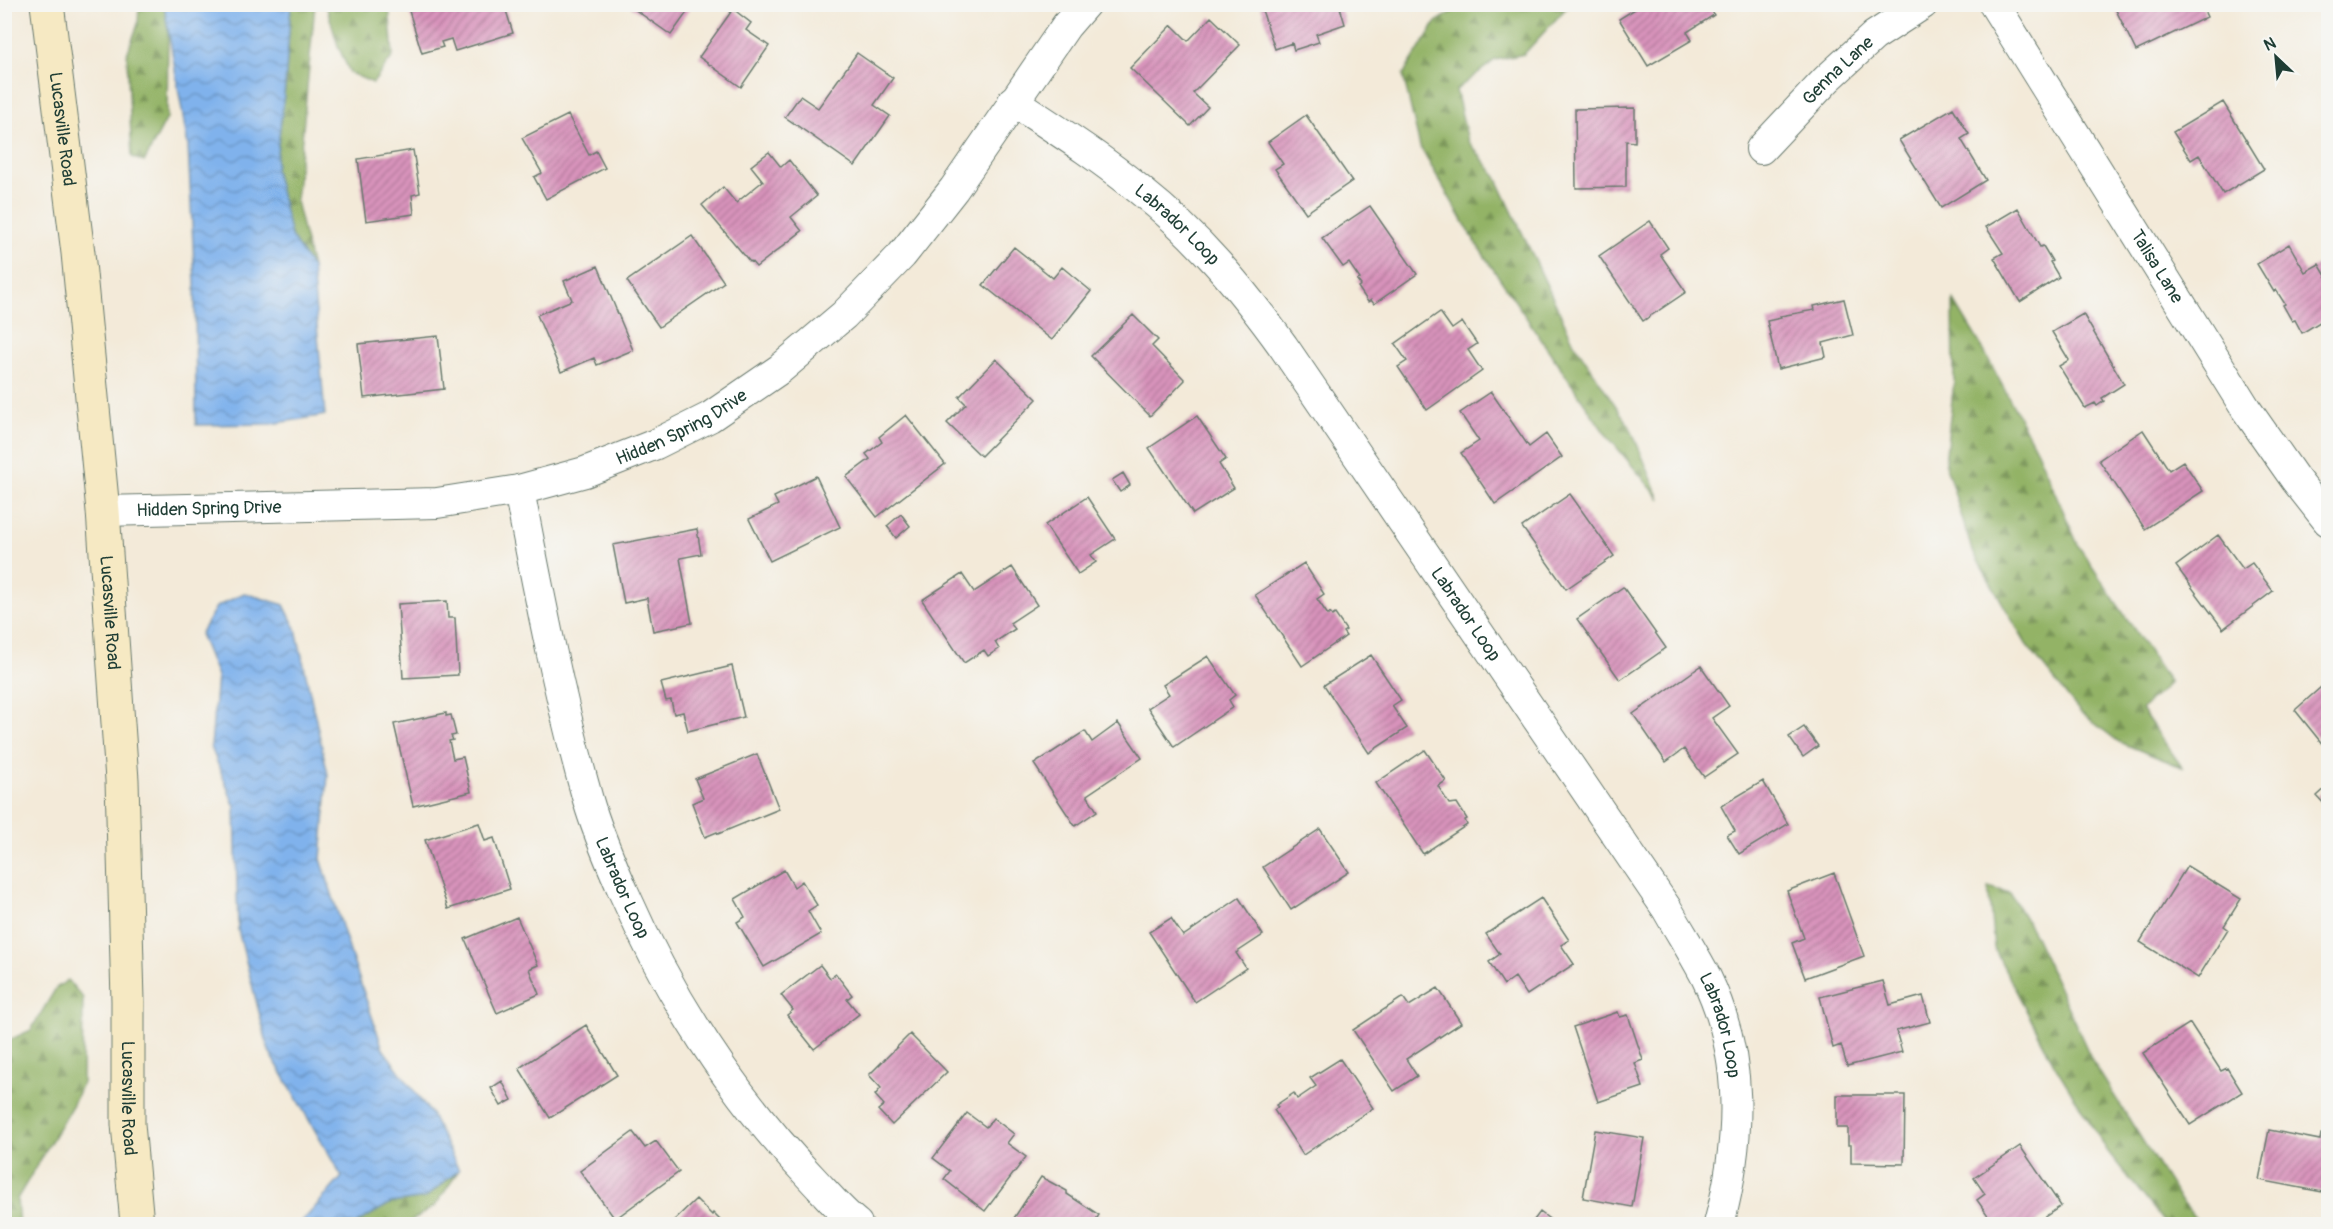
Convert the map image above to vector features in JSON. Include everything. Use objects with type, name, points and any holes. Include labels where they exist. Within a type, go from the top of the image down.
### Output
[{"type":"street","name":"Lucasville Road","points":[[47,4],[78,253],[103,511],[122,780],[128,1001],[128,1124],[137,1224]]},
{"type":"street","name":"Hidden Spring Drive","points":[[103,511],[437,503],[519,490],[585,472],[656,444],[710,417],[780,369],[844,315],[902,255],[954,189],[1013,101],[1066,27],[1086,4]]},
{"type":"street","name":"Genna Lane","points":[[1761,149],[1827,79],[1874,36],[1923,4]]},
{"type":"street","name":"Talisa Lane","points":[[1994,4],[2246,409],[2295,479],[2328,521]]},
{"type":"street","name":"Labrador Loop","points":[[1013,101],[1142,191],[1202,246],[1241,289],[1290,356],[1667,909],[1706,978],[1725,1027],[1735,1078],[1737,1130],[1728,1192],[1719,1224]]},
{"type":"street","name":"Labrador Loop","points":[[519,490],[547,635],[588,801],[607,854],[645,941],[691,1023],[731,1083],[787,1154],[857,1224]]},
{"type":"green space","points":[[1465,4],[1569,5],[1524,54],[1495,60],[1456,90],[1468,141],[1495,175],[1574,343],[1630,427],[1660,499],[1604,432],[1477,245],[1420,147],[1403,75],[1436,22]]},
{"type":"green space","points":[[139,5],[164,5],[168,31],[167,118],[144,162],[132,157],[127,54],[138,24]]},
{"type":"green space","points":[[291,5],[315,5],[296,201],[312,268],[291,236],[275,170],[285,86]]},
{"type":"green space","points":[[320,5],[389,5],[393,56],[373,83],[350,73],[338,46],[327,8]]},
{"type":"green space","points":[[1953,299],[1982,347],[2037,451],[2079,547],[2170,683],[2141,709],[2182,767],[2119,742],[2080,712],[2026,644],[1972,550],[1945,463],[1954,381]]},
{"type":"green space","points":[[1988,887],[2010,893],[2034,934],[2093,1062],[2178,1197],[2200,1224],[2166,1224],[2108,1152],[2054,1064],[1994,948]]},
{"type":"green space","points":[[68,980],[83,998],[82,1083],[73,1104],[17,1199],[19,1224],[5,1224],[5,1042],[31,1030],[56,988]]},
{"type":"green space","points":[[459,1170],[436,1205],[407,1224],[355,1224],[391,1203],[425,1198]]},
{"type":"water","points":[[164,5],[291,5],[285,86],[275,170],[291,236],[312,268],[325,415],[271,424],[196,425],[195,284],[188,146]]},
{"type":"water","points":[[244,593],[284,605],[296,629],[328,775],[321,859],[383,1049],[431,1114],[459,1170],[425,1198],[391,1203],[355,1224],[300,1224],[342,1177],[269,1051],[238,930],[235,807],[211,747],[217,676],[200,634],[216,607]]},
{"type":"building","points":[[429,4],[504,4],[513,33],[455,51],[451,39],[441,42],[443,47],[422,53],[409,11]]},
{"type":"building","points":[[627,4],[693,4],[671,35]]},
{"type":"building","points":[[1260,4],[1339,4],[1345,24],[1316,34],[1319,42],[1294,50],[1292,43],[1275,49]]},
{"type":"building","points":[[1643,4],[1708,4],[1714,15],[1687,32],[1692,40],[1648,66],[1619,19]]},
{"type":"building","points":[[2117,4],[2201,4],[2207,17],[2136,51],[2114,6]]},
{"type":"building","points":[[733,9],[751,23],[746,30],[769,46],[741,87],[699,57]]},
{"type":"building","points":[[1211,17],[1240,45],[1193,93],[1208,107],[1190,126],[1130,68],[1172,25],[1188,41]]},
{"type":"building","points":[[857,53],[893,78],[874,105],[890,116],[855,166],[785,117],[800,96],[818,108]]},
{"type":"building","points":[[2223,102],[2264,169],[2223,194],[2199,155],[2191,160],[2173,132]]},
{"type":"building","points":[[1635,108],[1635,142],[1626,141],[1626,187],[1576,188],[1575,109]]},
{"type":"building","points":[[1953,108],[1969,134],[1961,139],[1986,180],[1941,208],[1899,140]]},
{"type":"building","points":[[568,115],[589,155],[596,151],[605,168],[546,199],[534,177],[542,173],[522,138]]},
{"type":"building","points":[[1306,115],[1352,181],[1306,213],[1275,169],[1283,164],[1268,142]]},
{"type":"building","points":[[413,150],[420,193],[412,195],[414,214],[366,221],[358,159]]},
{"type":"building","points":[[769,152],[781,167],[789,160],[817,196],[791,217],[802,231],[756,267],[702,205],[723,187],[736,203],[763,181],[751,166]]},
{"type":"building","points":[[1370,206],[1417,274],[1374,304],[1371,300],[1368,302],[1358,287],[1361,285],[1357,280],[1360,279],[1349,263],[1343,267],[1322,238]]},
{"type":"building","points":[[2018,208],[2040,247],[2043,246],[2052,261],[2050,262],[2059,277],[2020,302],[1994,258],[2003,253],[1986,227]]},
{"type":"building","points":[[1650,221],[1668,248],[1660,254],[1686,292],[1643,321],[1599,256]]},
{"type":"building","points":[[692,236],[724,282],[659,327],[627,281]]},
{"type":"building","points":[[2289,244],[2305,272],[2319,264],[2328,279],[2328,317],[2302,333],[2295,320],[2292,321],[2283,305],[2285,304],[2276,290],[2274,292],[2257,264]]},
{"type":"building","points":[[1014,247],[1053,278],[1062,267],[1091,291],[1052,340],[983,285]]},
{"type":"building","points":[[598,266],[633,350],[597,365],[594,358],[561,372],[537,315],[572,300],[564,281]]},
{"type":"building","points":[[1844,299],[1853,335],[1823,343],[1826,357],[1778,369],[1767,321],[1781,318],[1780,316],[1815,310],[1814,306]]},
{"type":"building","points":[[1440,312],[1452,329],[1462,322],[1477,344],[1468,350],[1482,371],[1427,410],[1398,367],[1407,361],[1395,344]]},
{"type":"building","points":[[2083,314],[2124,384],[2102,398],[2104,401],[2097,406],[2095,403],[2085,408],[2059,366],[2069,360],[2052,332]]},
{"type":"building","points":[[1133,315],[1158,340],[1152,346],[1185,380],[1150,416],[1091,356]]},
{"type":"building","points":[[438,336],[444,389],[364,398],[358,344]]},
{"type":"building","points":[[996,359],[1037,399],[981,456],[947,423],[966,404],[959,397]]},
{"type":"building","points":[[1491,392],[1529,447],[1546,434],[1562,457],[1495,504],[1461,453],[1479,441],[1460,413]]},
{"type":"building","points":[[906,415],[945,464],[877,517],[846,477],[870,459],[866,454],[882,442],[879,437]]},
{"type":"building","points":[[1197,416],[1226,459],[1219,464],[1234,488],[1193,514],[1149,448]]},
{"type":"building","points":[[2143,430],[2169,470],[2183,461],[2203,491],[2145,529],[2099,460]]},
{"type":"building","points":[[1123,473],[1130,485],[1120,492],[1112,480]]},
{"type":"building","points":[[816,476],[840,527],[770,561],[749,519],[778,505],[774,497]]},
{"type":"building","points":[[1570,494],[1614,556],[1566,589],[1522,527]]},
{"type":"building","points":[[1087,497],[1115,539],[1091,555],[1096,562],[1078,574],[1045,525]]},
{"type":"building","points":[[901,514],[910,526],[896,538],[887,526]]},
{"type":"building","points":[[697,529],[701,554],[680,558],[692,623],[653,631],[647,598],[624,603],[613,545]]},
{"type":"building","points":[[2218,535],[2243,569],[2252,563],[2273,591],[2223,629],[2176,566]]},
{"type":"building","points":[[1304,563],[1324,594],[1317,599],[1328,615],[1335,614],[1346,630],[1343,632],[1346,636],[1302,666],[1255,595]]},
{"type":"building","points":[[1012,567],[1037,605],[1010,623],[1015,629],[995,642],[999,649],[988,656],[984,650],[964,663],[922,600],[962,574],[974,592]]},
{"type":"building","points":[[1623,587],[1666,648],[1620,680],[1577,619]]},
{"type":"building","points":[[447,601],[448,618],[455,618],[458,675],[403,678],[398,604]]},
{"type":"building","points":[[1371,655],[1401,700],[1392,706],[1407,728],[1369,753],[1324,685]]},
{"type":"building","points":[[1208,656],[1235,695],[1229,700],[1233,707],[1174,747],[1148,708],[1169,694],[1163,685]]},
{"type":"building","points":[[732,666],[744,717],[688,731],[683,712],[674,714],[671,700],[666,701],[661,683]]},
{"type":"building","points":[[1701,666],[1729,706],[1712,718],[1738,754],[1704,777],[1684,749],[1666,762],[1633,714]]},
{"type":"building","points":[[2328,681],[2328,751],[2295,710]]},
{"type":"building","points":[[446,713],[446,716],[451,715],[456,735],[451,736],[453,740],[449,741],[453,759],[463,757],[471,792],[413,806],[394,724]]},
{"type":"building","points":[[1118,723],[1142,758],[1087,795],[1097,811],[1075,826],[1034,764],[1085,731],[1092,742]]},
{"type":"building","points":[[1804,727],[1818,746],[1803,757],[1789,737]]},
{"type":"building","points":[[1425,750],[1446,781],[1438,786],[1449,804],[1457,803],[1467,819],[1465,820],[1467,825],[1423,854],[1376,783]]},
{"type":"building","points":[[757,754],[779,809],[705,837],[692,803],[703,798],[695,779]]},
{"type":"building","points":[[1763,781],[1788,824],[1739,854],[1727,835],[1735,831],[1721,806]]},
{"type":"building","points":[[2328,786],[2328,804],[2326,806],[2317,796]]},
{"type":"building","points":[[479,823],[485,841],[494,838],[510,889],[448,909],[425,840]]},
{"type":"building","points":[[1320,829],[1349,872],[1291,910],[1263,867]]},
{"type":"building","points":[[2187,866],[2241,899],[2224,926],[2228,929],[2198,978],[2140,942]]},
{"type":"building","points":[[784,870],[794,887],[802,881],[817,905],[808,911],[821,934],[764,967],[737,922],[745,917],[735,899]]},
{"type":"building","points":[[1834,873],[1864,956],[1805,978],[1792,943],[1804,938],[1787,891]]},
{"type":"building","points":[[1239,898],[1263,935],[1236,953],[1246,968],[1195,1002],[1149,932],[1171,918],[1183,936]]},
{"type":"building","points":[[1541,898],[1569,940],[1561,945],[1574,964],[1527,995],[1515,977],[1504,985],[1489,962],[1500,954],[1486,934]]},
{"type":"building","points":[[517,917],[538,965],[529,969],[539,994],[497,1013],[465,939]]},
{"type":"building","points":[[820,965],[830,978],[836,974],[852,995],[847,999],[859,1014],[814,1049],[787,1015],[793,1010],[781,995]]},
{"type":"building","points":[[1883,981],[1890,1005],[1923,996],[1930,1022],[1896,1031],[1902,1052],[1847,1066],[1841,1045],[1833,1048],[1820,997]]},
{"type":"building","points":[[1438,988],[1461,1023],[1406,1059],[1417,1076],[1394,1091],[1353,1030],[1403,997],[1409,1006]]},
{"type":"building","points":[[1618,1012],[1620,1017],[1628,1015],[1643,1060],[1635,1063],[1643,1087],[1598,1102],[1573,1027]]},
{"type":"building","points":[[2190,1023],[2221,1071],[2227,1068],[2242,1092],[2190,1125],[2143,1053]]},
{"type":"building","points":[[586,1025],[617,1075],[550,1118],[519,1068]]},
{"type":"building","points":[[910,1034],[947,1072],[892,1125],[878,1110],[884,1105],[875,1095],[881,1088],[869,1075]]},
{"type":"building","points":[[1340,1059],[1373,1108],[1303,1155],[1274,1110],[1278,1107],[1276,1105],[1294,1093],[1297,1099],[1316,1086],[1310,1078]]},
{"type":"building","points":[[502,1081],[512,1100],[501,1106],[491,1088]]},
{"type":"building","points":[[1837,1095],[1905,1095],[1904,1164],[1851,1163],[1848,1128],[1837,1128]]},
{"type":"building","points":[[967,1113],[986,1127],[993,1118],[1014,1134],[1007,1143],[1026,1157],[985,1211],[944,1179],[950,1171],[933,1158]]},
{"type":"building","points":[[1595,1130],[1644,1138],[1632,1207],[1583,1198]]},
{"type":"building","points":[[2269,1130],[2320,1140],[2321,1134],[2328,1135],[2328,1193],[2259,1180]]},
{"type":"building","points":[[633,1132],[645,1148],[656,1141],[679,1172],[615,1219],[580,1171]]},
{"type":"building","points":[[2020,1146],[2061,1206],[2034,1224],[1994,1224],[1977,1200],[1985,1194],[1974,1178]]},
{"type":"building","points":[[1041,1177],[1067,1191],[1067,1194],[1099,1215],[1093,1224],[1023,1224],[1014,1218]]},
{"type":"building","points":[[696,1199],[712,1215],[713,1213],[724,1224],[670,1224]]},
{"type":"building","points":[[1540,1212],[1556,1224],[1531,1224]]}]
